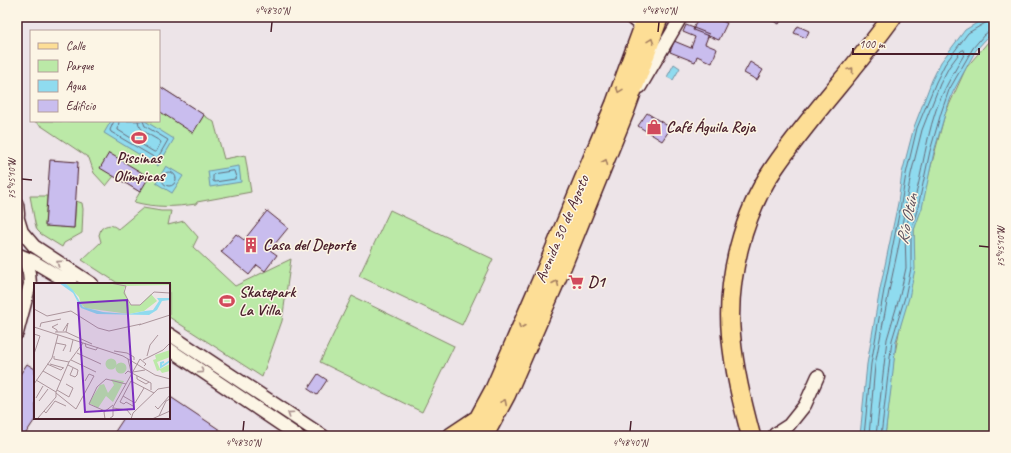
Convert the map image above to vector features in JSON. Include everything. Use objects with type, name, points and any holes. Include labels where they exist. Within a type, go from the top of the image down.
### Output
[{"type":"highway","points":[[741,436],[727,380],[721,324],[720,298],[723,276],[734,233],[747,196],[766,162],[878,17]]},
{"type":"highway","points":[[751,436],[738,385],[731,334],[730,313],[735,269],[747,223],[758,196],[773,169],[800,131],[848,75],[892,17]]},
{"type":"main road","name":"Avenida 30 de Agosto","points":[[485,436],[507,395],[542,315],[626,111],[660,17]]},
{"type":"main road","name":"Avenida 30 de Agosto","points":[[468,436],[494,388],[614,104],[639,20]]},
{"type":"main road","points":[[451,436],[479,417]]},
{"type":"street","points":[[626,111],[681,17]]},
{"type":"street","points":[[17,204],[17,222],[22,232],[34,246],[90,283]]},
{"type":"street","points":[[21,256],[68,283]]},
{"type":"street","points":[[17,334],[30,284],[29,273],[21,256]]},
{"type":"street","points":[[17,334],[34,306]]},
{"type":"street","points":[[170,335],[323,436]]},
{"type":"street","points":[[170,350],[298,436]]},
{"type":"street","points":[[774,436],[789,425],[805,405],[818,376]]},
{"type":"green space","points":[[994,35],[994,436],[885,436],[894,358],[902,317],[913,278],[914,230],[945,114],[966,68]]},
{"type":"green space","name":"Piscinas Olímpicas","points":[[160,87],[214,122],[224,159],[245,155],[251,192],[181,206],[142,204],[134,202],[140,192],[114,176],[106,186],[94,173],[89,158],[35,122],[160,122]]},
{"type":"green space","points":[[30,196],[47,196],[45,225],[74,228],[76,201],[82,203],[82,233],[64,243],[62,247],[41,234],[37,230]]},
{"type":"green space","name":"Skatepark La Villa","points":[[143,208],[171,211],[168,225],[184,221],[198,237],[193,247],[235,286],[291,259],[282,321],[262,377],[170,318],[170,283],[117,283],[82,260],[101,242],[99,235],[101,229],[110,225],[118,229]]},
{"type":"green space","points":[[390,210],[493,259],[462,325],[359,276]]},
{"type":"green space","points":[[352,296],[454,346],[422,412],[320,362]]},
{"type":"water","name":"Río Otún","points":[[987,17],[994,17],[994,33],[976,50],[953,92],[934,152],[922,208],[914,230],[915,269],[909,298],[896,341],[885,436],[860,436],[867,364],[880,289],[898,203],[902,173],[914,127],[932,80],[941,62],[965,30]]},
{"type":"water","points":[[674,64],[680,68],[673,80],[667,77]]},
{"type":"water","points":[[110,122],[147,122],[174,139],[158,166],[104,133]]},
{"type":"water","points":[[166,166],[183,176],[172,193],[156,183]]},
{"type":"water","points":[[239,166],[241,182],[210,187],[208,171]]},
{"type":"building","points":[[698,17],[711,17],[727,23],[719,40],[693,30]]},
{"type":"building","points":[[766,17],[783,17],[779,24]]},
{"type":"building","points":[[686,25],[709,34],[705,44],[717,49],[712,63],[697,56],[695,62],[670,52],[674,41],[691,48],[695,37],[683,32]]},
{"type":"building","points":[[798,26],[809,31],[806,38],[794,33]]},
{"type":"building","points":[[750,62],[763,70],[757,80],[744,73]]},
{"type":"building","points":[[160,87],[204,115],[193,133],[160,112]]},
{"type":"building","name":"Café Águila Roja","points":[[647,113],[671,128],[662,141],[638,126]]},
{"type":"building","points":[[109,153],[149,177],[140,192],[100,168]]},
{"type":"building","points":[[50,160],[78,162],[74,228],[45,226]]},
{"type":"building","name":"Casa del Deporte","points":[[267,211],[288,228],[270,250],[277,255],[265,271],[257,265],[249,275],[221,252],[236,234],[244,240]]},
{"type":"building","points":[[27,364],[34,368],[34,419],[35,419],[24,436],[17,436],[17,379]]},
{"type":"building","points":[[318,374],[327,380],[317,395],[308,389]]},
{"type":"building","points":[[170,397],[229,436],[112,436],[123,419],[170,419]]},
{"type":"place","name":"Café Águila Roja","points":[[654,127]]},
{"type":"place","name":"Piscinas Olímpicas","points":[[139,138]]},
{"type":"place","name":"Casa del Deporte","points":[[251,245]]},
{"type":"place","name":"D1","points":[[576,282]]},
{"type":"place","name":"Skatepark La Villa","points":[[227,301]]}]
